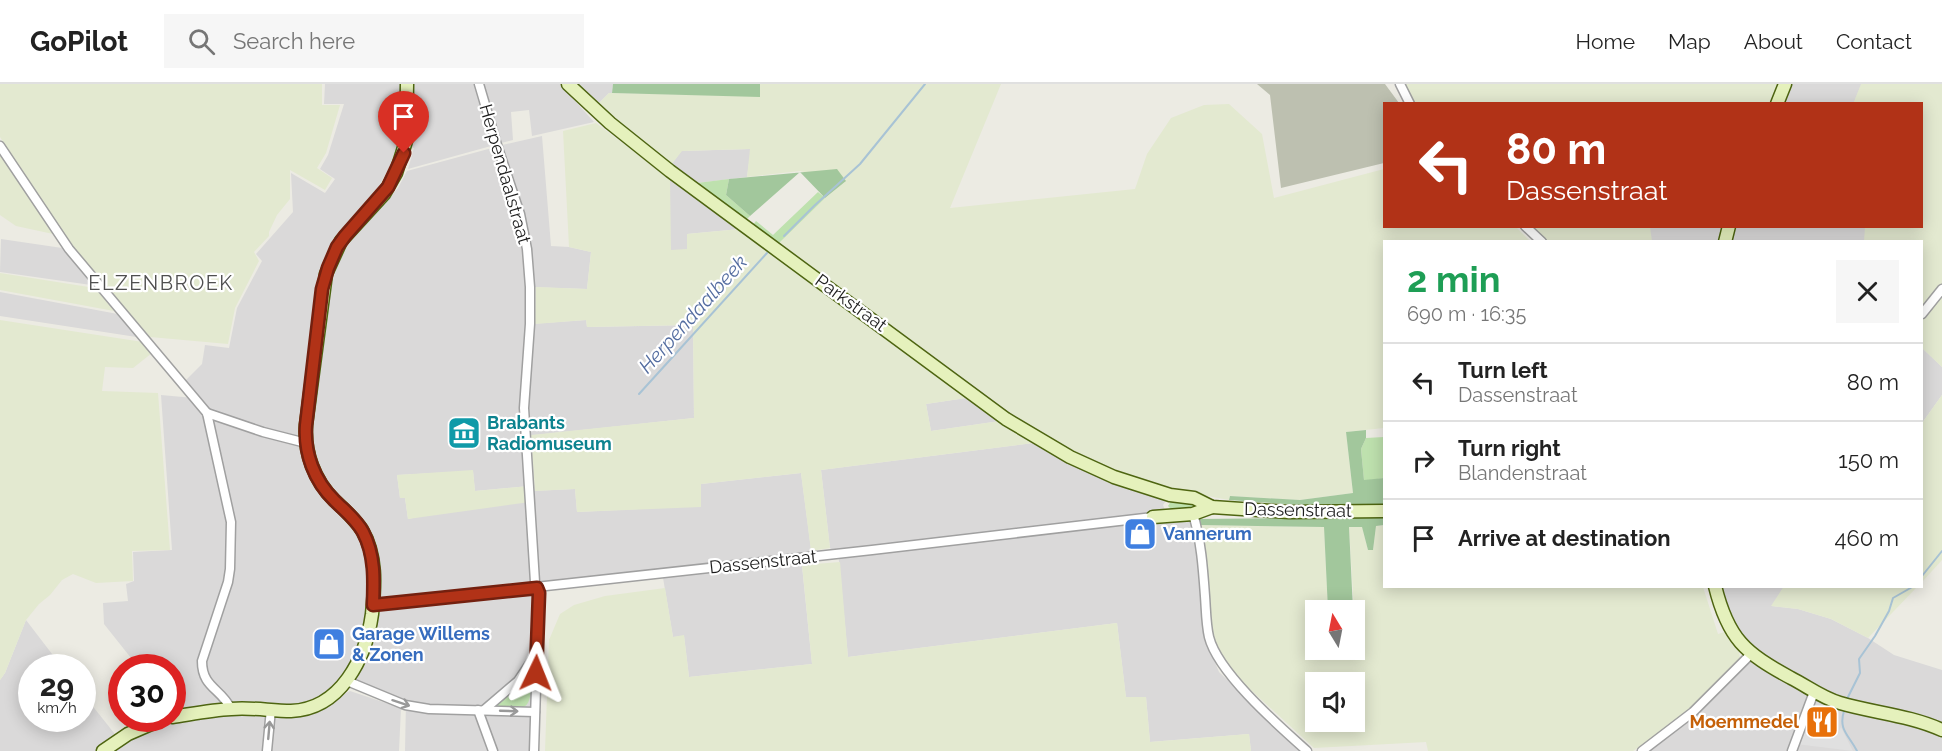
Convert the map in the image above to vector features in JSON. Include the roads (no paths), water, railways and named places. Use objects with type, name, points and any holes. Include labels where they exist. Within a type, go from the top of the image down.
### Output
[{"type":"street","points":[[186,715],[231,709],[291,711],[314,705],[334,693],[347,681],[363,650],[373,605],[374,574],[369,544],[356,521],[329,495],[319,481],[306,443],[312,373],[326,274],[341,241],[384,194],[396,173],[404,153],[407,134],[407,84]]},
{"type":"street","name":"Herpendaalstraat","points":[[479,84],[520,214],[527,249],[530,324],[524,408],[535,582],[539,593],[534,751]]},
{"type":"street","name":"Parkstraat","points":[[568,84],[642,150],[1006,418],[1048,445],[1089,466],[1154,490],[1166,504]]},
{"type":"street","points":[[1400,84],[1409,102]]},
{"type":"street","points":[[1778,102],[1785,84]]},
{"type":"street","points":[[0,146],[69,249],[207,413],[231,522],[231,569],[202,661],[202,672],[207,682],[226,699],[231,709]]},
{"type":"street","points":[[1527,228],[1540,240]]},
{"type":"street","points":[[1923,313],[1942,289]]},
{"type":"street","points":[[207,413],[263,432],[306,443]]},
{"type":"street","points":[[1166,504],[1194,498],[1208,631],[1213,648],[1228,672],[1267,714],[1307,751]]},
{"type":"street","points":[[1166,504],[1196,509]]},
{"type":"street","name":"Dassenstraat","points":[[373,605],[1153,517],[1166,504]]},
{"type":"street","name":"Dassenstraat","points":[[1196,509],[1212,507],[1289,512],[1383,511]]},
{"type":"street","points":[[1717,588],[1726,621],[1733,634],[1751,654],[1777,672],[1839,703],[1916,720],[1942,730]]},
{"type":"street","points":[[481,710],[512,688],[537,653]]},
{"type":"street","points":[[1642,751],[1693,712],[1751,654]]},
{"type":"street","points":[[347,681],[405,705],[429,709],[535,712]]},
{"type":"street","points":[[1792,751],[1814,692]]},
{"type":"street","points":[[267,751],[271,709]]},
{"type":"street","points":[[481,710],[493,751]]},
{"type":"street","points":[[103,751],[133,732]]},
{"type":"waterway","name":"Herpendaalbeek","points":[[784,236],[860,164],[925,84]]},
{"type":"waterway","name":"Herpendaalbeek","points":[[639,394],[767,253]]},
{"type":"waterway","points":[[1923,575],[1942,551]]},
{"type":"waterway","points":[[1847,699],[1860,673],[1859,659],[1889,611],[1893,598],[1910,588]]},
{"type":"waterway","points":[[1844,711],[1843,728],[1857,751]]},
{"type":"place","name":"Brabants Radiomuseum","points":[[464,433]]},
{"type":"place","name":"Vannerum","points":[[1140,534]]},
{"type":"place","name":"Garage Willems & Zonen","points":[[329,644]]},
{"type":"place","name":"Moemmedel","points":[[1822,722]]},
{"type":"district","name":"ELZENBROEK","points":[[161,283]]}]
